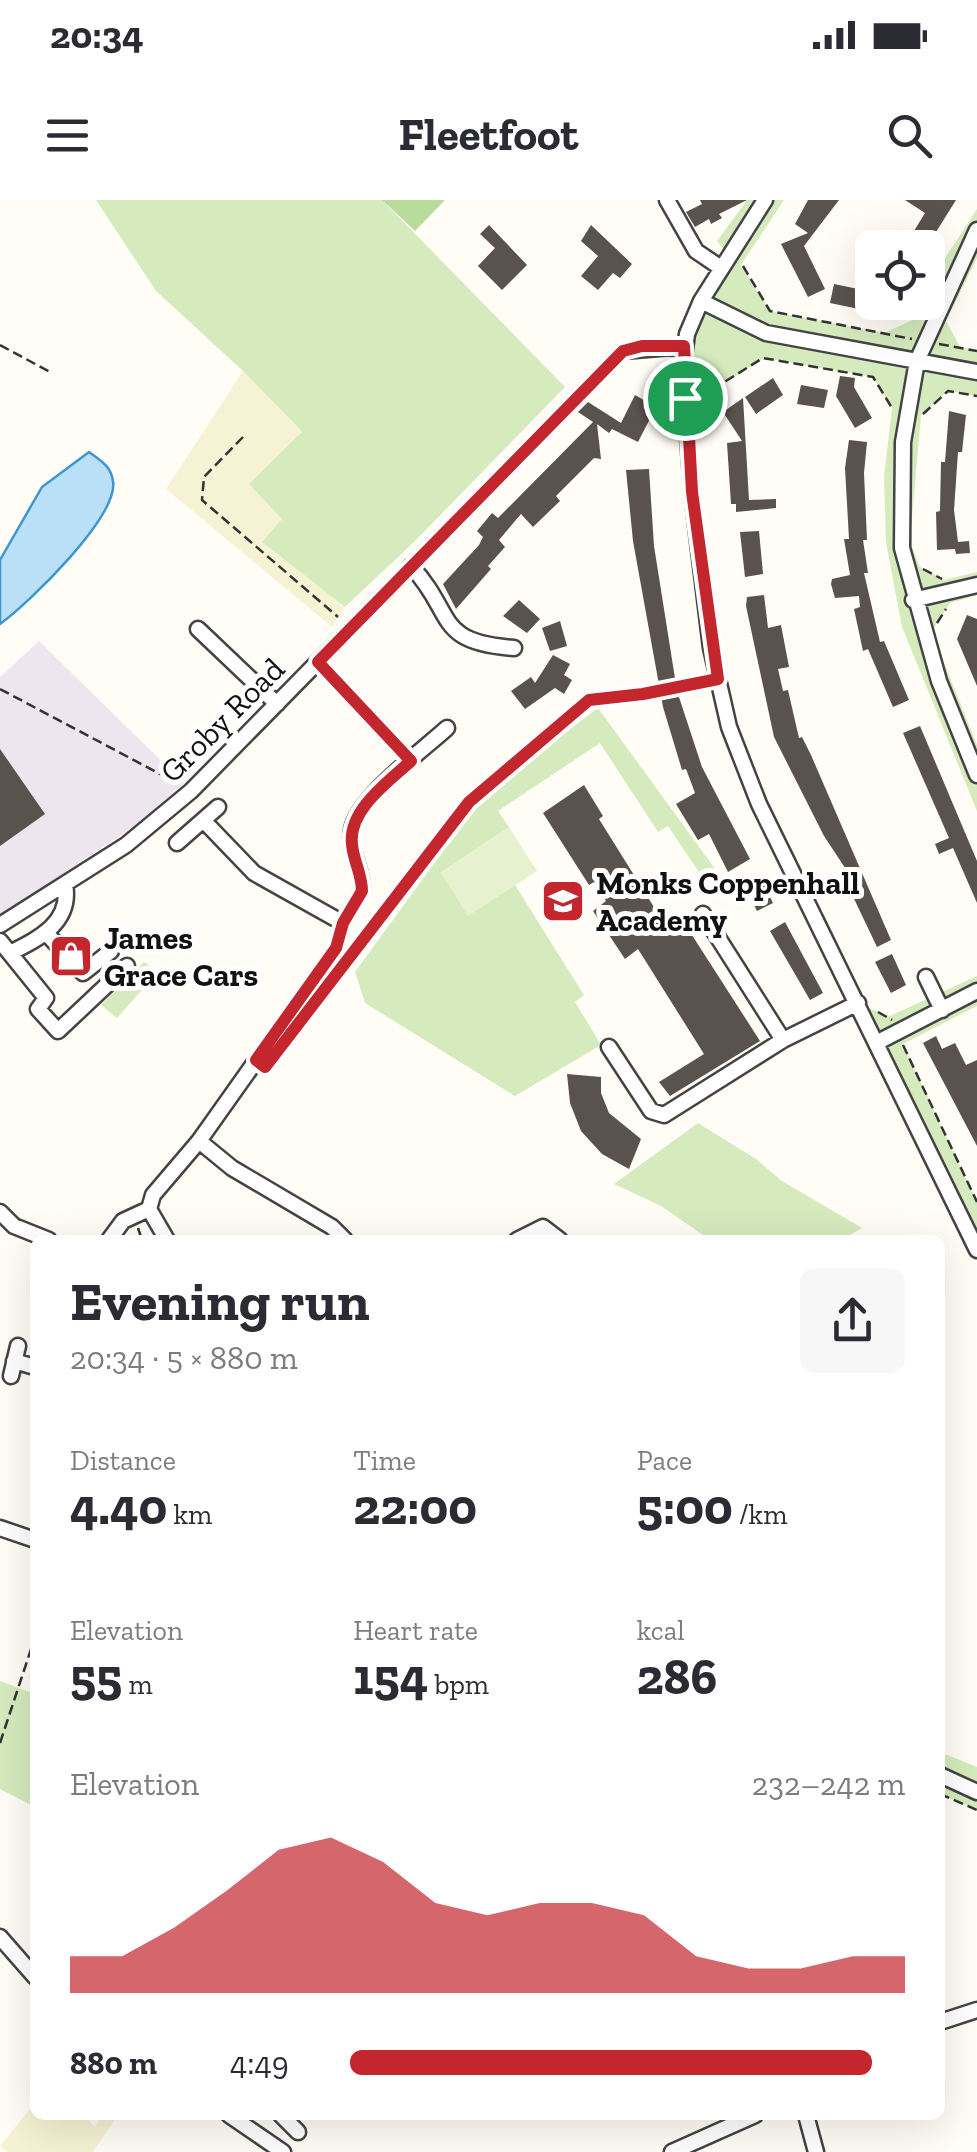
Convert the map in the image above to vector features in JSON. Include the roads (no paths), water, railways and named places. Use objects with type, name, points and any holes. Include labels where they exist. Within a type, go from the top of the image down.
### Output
[{"type":"street","points":[[667,200],[683,235],[696,252],[725,262]]},
{"type":"street","points":[[766,200],[702,301],[684,346],[695,511],[718,679],[729,728],[760,804],[977,1250]]},
{"type":"street","points":[[977,230],[917,362],[903,442],[902,548],[938,682],[977,775]]},
{"type":"street","points":[[702,301],[766,333],[977,372]]},
{"type":"street","name":"Groby Road","points":[[0,925],[141,834],[192,791],[623,351],[684,346]]},
{"type":"street","points":[[411,566],[427,583],[441,616],[463,640],[514,648]]},
{"type":"street","points":[[913,600],[977,586]]},
{"type":"street","points":[[198,628],[277,704]]},
{"type":"street","points":[[318,662],[411,761]]},
{"type":"street","points":[[164,1235],[149,1209],[153,1195],[199,1141],[336,948],[343,923],[362,891],[352,827],[378,791],[447,728]]},
{"type":"street","points":[[176,843],[218,807]]},
{"type":"street","points":[[203,820],[254,873],[343,923]]},
{"type":"street","points":[[65,884],[68,902],[47,934],[5,947],[46,998],[38,1009],[58,1031],[126,966]]},
{"type":"street","points":[[703,914],[783,1040]]},
{"type":"street","points":[[47,934],[82,973],[111,950]]},
{"type":"street","points":[[926,977],[942,1010]]},
{"type":"street","points":[[878,1042],[977,991]]},
{"type":"street","points":[[609,1046],[658,1115],[672,1112],[707,1085],[783,1040],[861,1008]]},
{"type":"street","points":[[199,1141],[232,1168],[340,1235]]},
{"type":"street","points":[[113,1235],[124,1221],[149,1209]]},
{"type":"street","points":[[0,1212],[14,1226],[36,1235]]},
{"type":"street","points":[[524,1235],[543,1226],[554,1235]]},
{"type":"street","points":[[18,1346],[13,1369],[30,1367]]},
{"type":"street","points":[[0,1528],[30,1538]]},
{"type":"street","points":[[945,1777],[977,1792]]},
{"type":"street","points":[[0,1938],[30,1971]]},
{"type":"street","points":[[945,2020],[977,2010]]},
{"type":"street","points":[[236,2120],[284,2152]]},
{"type":"street","points":[[286,2120],[298,2132]]},
{"type":"street","points":[[672,2152],[744,2120]]},
{"type":"street","points":[[807,2120],[816,2152]]},
{"type":"water","points":[[89,452],[112,476],[111,496],[102,515],[50,579],[0,624],[0,560],[42,487]]},
{"type":"place","name":"Monks Coppenhall Academy","points":[[563,901]]},
{"type":"place","name":"James Grace Cars","points":[[71,956]]}]
